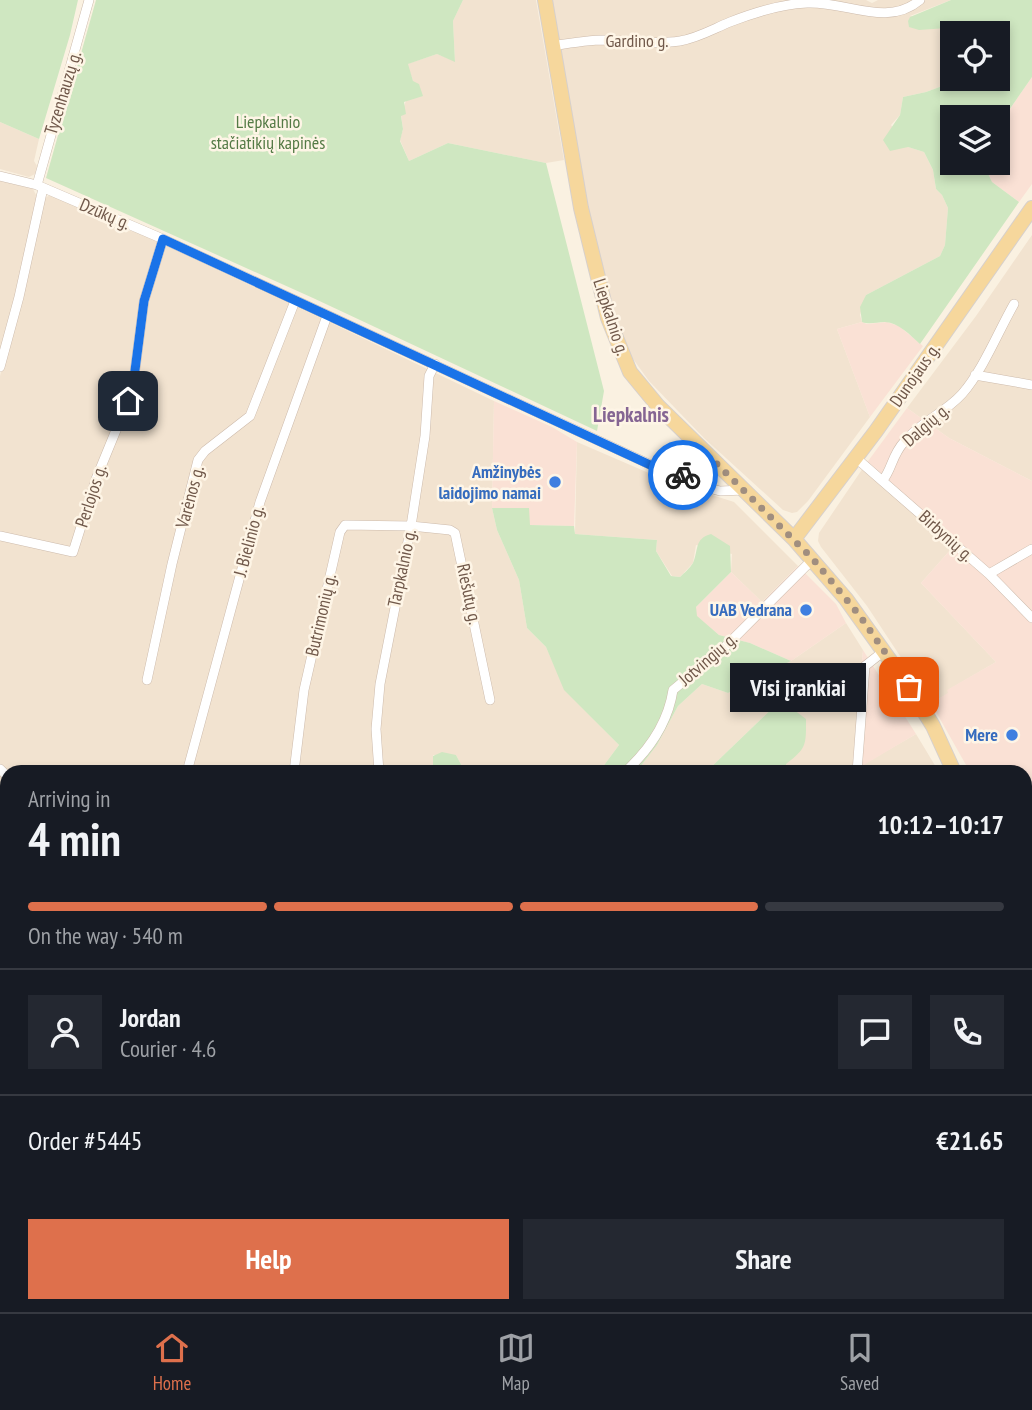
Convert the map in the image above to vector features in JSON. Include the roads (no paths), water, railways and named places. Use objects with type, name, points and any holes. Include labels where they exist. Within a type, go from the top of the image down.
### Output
[{"type":"main road","name":"Liepkalnio g.","points":[[545,0],[581,208],[608,318],[619,349],[637,383],[794,539],[860,616],[933,726],[951,765]]},
{"type":"main road","name":"Dunojaus g.","points":[[794,539],[856,458],[1032,208]]},
{"type":"main road","points":[[674,476],[692,475],[715,462]]},
{"type":"street","name":"Tyzenhauzų g.","points":[[0,367],[19,297],[40,186],[89,0]]},
{"type":"street","name":"Gardino g.","points":[[552,46],[603,40],[661,43],[677,41],[692,38],[751,15],[805,3],[895,13],[910,9],[920,0]]},
{"type":"street","name":"Dzūkų g.","points":[[0,176],[40,186],[163,239],[674,476],[712,490],[745,490]]},
{"type":"street","name":"Perlojos g.","points":[[0,536],[74,552],[96,479],[128,401],[134,378],[144,301],[163,239]]},
{"type":"street","name":"Varėnos g.","points":[[147,680],[198,460],[250,416],[295,301]]},
{"type":"street","name":"Dalgių g.","points":[[883,480],[893,457],[904,442],[920,426],[959,397],[975,375],[1014,304]]},
{"type":"street","name":"J. Bielinio g.","points":[[189,765],[260,502],[327,316]]},
{"type":"street","name":"Tarpkalnio g.","points":[[379,765],[376,729],[380,684],[411,526],[425,436],[429,376],[435,364]]},
{"type":"street","points":[[975,375],[1032,386]]},
{"type":"street","name":"Birbynių g.","points":[[856,458],[989,574],[1032,618]]},
{"type":"street","name":"Butrimonių g.","points":[[296,765],[304,690],[340,531],[345,525],[411,526]]},
{"type":"street","name":"Riešutų g.","points":[[411,526],[450,530],[455,533],[490,700]]},
{"type":"street","points":[[989,574],[1032,549]]},
{"type":"street","name":"Jotvingių g.","points":[[631,765],[660,731],[673,690],[725,647],[813,559]]},
{"type":"street","points":[[858,765],[865,666],[884,651]]},
{"type":"place","name":"Amžinybės laidojimo namai","points":[[555,482]]},
{"type":"place","name":"UAB Vedrana","points":[[806,610]]},
{"type":"place","name":"Visi įrankiai","points":[[909,687]]},
{"type":"place","name":"Mere","points":[[1012,735]]},
{"type":"district","name":"Liepkalnis","points":[[631,415]]},
{"type":"park label","name":"Liepkalnio stačiatikių kapinės","points":[[268,132]]}]
